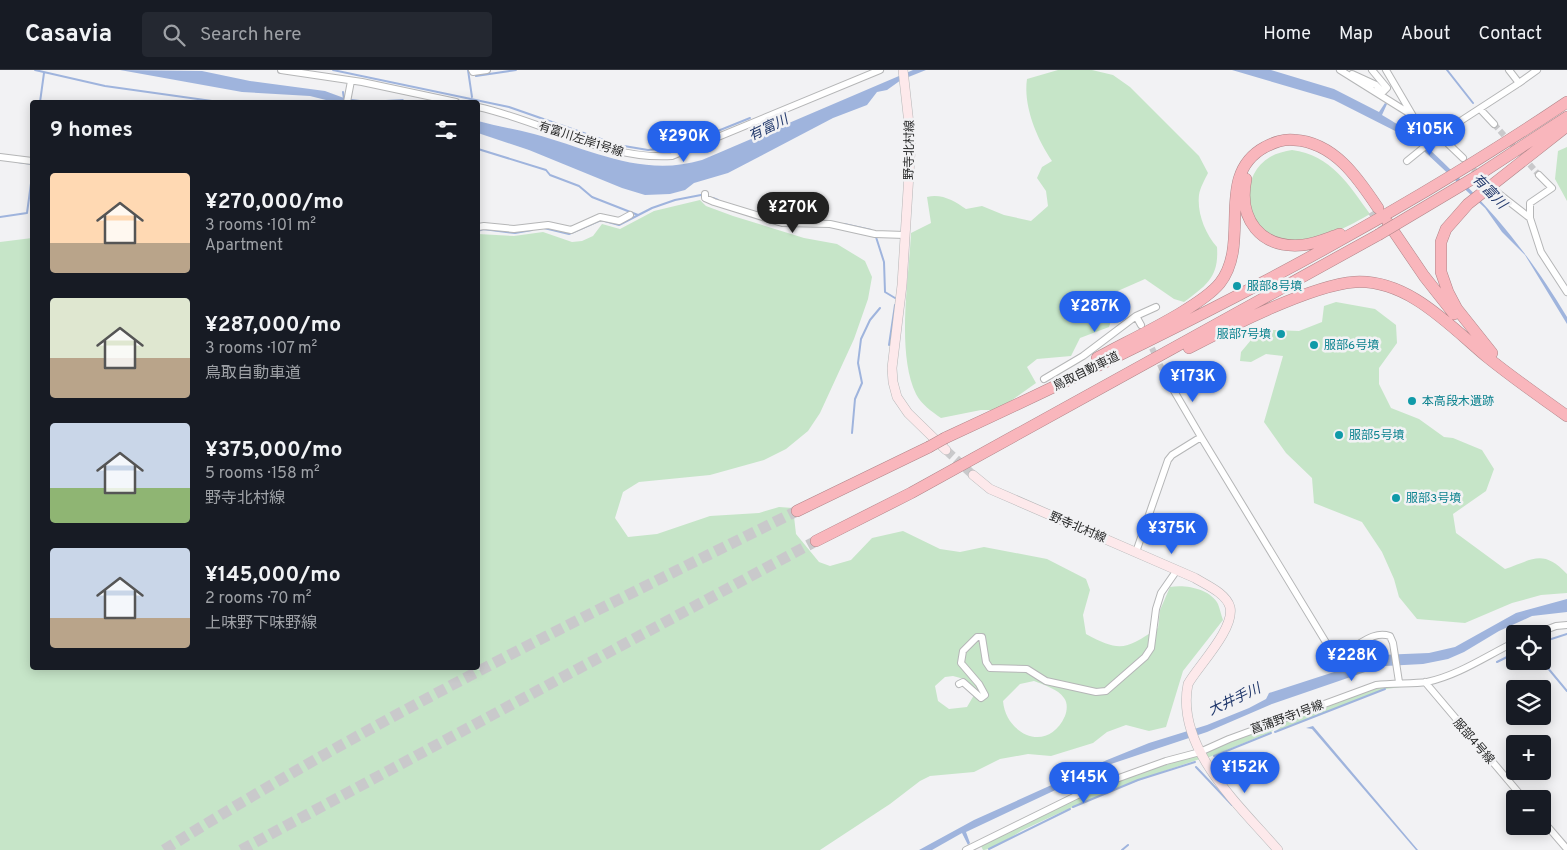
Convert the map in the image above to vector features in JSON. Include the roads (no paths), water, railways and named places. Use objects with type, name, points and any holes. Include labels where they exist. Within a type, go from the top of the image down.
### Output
[{"type":"highway","points":[[1374,214],[1356,186],[1336,165],[1324,155],[1302,146],[1281,147],[1272,150],[1252,167],[1246,179],[1243,198],[1247,216],[1265,237],[1283,244],[1304,245],[1324,240],[1399,206],[1434,186],[1465,162],[1567,102]]},
{"type":"highway","name":"鳥取自動車道","points":[[816,541],[911,493],[1477,176],[1567,117]]},
{"type":"highway","points":[[1492,354],[1457,309],[1441,272],[1441,242],[1446,229],[1461,212],[1567,126]]},
{"type":"highway","points":[[1012,408],[1194,304],[1218,285],[1228,272],[1235,248],[1235,203],[1240,176],[1246,164],[1259,150],[1285,139],[1303,140],[1318,145],[1343,162],[1356,176],[1374,214]]},
{"type":"highway","name":"鳥取自動車道","points":[[797,511],[929,447],[946,444],[1012,408],[1252,289],[1374,214],[1399,206]]},
{"type":"highway","points":[[1383,228],[1411,269],[1461,333]]},
{"type":"highway","points":[[1383,228],[1456,316],[1492,354],[1529,385],[1567,411]]},
{"type":"highway","points":[[1125,374],[1150,368],[1200,342],[1284,304],[1344,283],[1374,283],[1408,295],[1461,333],[1528,389],[1567,416]]},
{"type":"street","points":[[284,70],[445,100]]},
{"type":"street","points":[[472,70],[473,72],[488,70]]},
{"type":"street","name":"有富川左岸1号線","points":[[480,108],[532,123],[609,150],[638,156],[672,156],[880,70]]},
{"type":"street","name":"野寺北村線","points":[[903,70],[911,142],[902,285],[892,368],[893,382],[897,397],[908,413],[946,444]]},
{"type":"street","points":[[1341,70],[1382,94],[1439,135],[1465,162]]},
{"type":"street","points":[[1372,70],[1387,88],[1382,94]]},
{"type":"street","points":[[1386,70],[1413,116]]},
{"type":"street","points":[[1509,70],[1519,82]]},
{"type":"street","points":[[1407,161],[1439,135],[1537,70]]},
{"type":"street","points":[[347,100],[350,82]]},
{"type":"street","points":[[1480,109],[1494,124]]},
{"type":"street","points":[[0,156],[30,161]]},
{"type":"street","points":[[1539,174],[1552,188],[1530,203],[1530,218],[1540,252],[1567,292]]},
{"type":"street","points":[[1491,189],[1530,218]]},
{"type":"street","points":[[705,194],[705,198],[714,202],[782,223],[822,224],[857,228],[875,234],[905,235]]},
{"type":"street","points":[[480,227],[484,226],[514,229],[548,225],[572,230],[600,217],[619,221],[630,215]]},
{"type":"street","points":[[1044,379],[1083,356],[1136,316],[1156,307]]},
{"type":"street","points":[[1136,316],[1140,325]]},
{"type":"street","points":[[1168,379],[1201,437],[1334,654],[1339,654],[1364,639],[1383,634],[1390,636],[1393,643],[1399,679]]},
{"type":"street","points":[[1136,552],[1168,460],[1172,455],[1201,437]]},
{"type":"street","name":"野寺北村線","points":[[973,475],[990,489],[1177,570],[1214,589],[1225,599],[1230,608],[1226,630],[1188,684],[1186,694],[1189,719],[1199,749]]},
{"type":"street","points":[[959,684],[963,682],[981,698],[985,695],[979,684],[961,663],[964,651],[977,637],[982,637],[986,662],[990,668],[1027,669],[1046,681],[1096,692],[1106,692],[1145,657],[1150,648],[1156,609],[1162,593],[1177,570]]},
{"type":"street","points":[[1551,628],[1567,625]]},
{"type":"street","name":"菖蒲野寺1号線","points":[[966,850],[979,847],[1094,787],[1357,692],[1399,679],[1425,682],[1461,671],[1506,647]]},
{"type":"street","name":"服部4号線","points":[[1425,682],[1516,790]]},
{"type":"street","points":[[1199,749],[1219,782],[1278,850]]},
{"type":"street","points":[[1551,830],[1567,849]]},
{"type":"water","points":[[120,70],[202,71],[250,81],[325,91],[344,98],[360,100],[326,100],[310,96],[242,92]]},
{"type":"water","points":[[913,70],[926,70],[901,80],[887,90],[877,92],[867,105],[833,118],[728,173],[694,183],[685,190],[670,194],[645,195],[622,188],[529,150],[480,134],[480,121],[534,134],[596,154],[637,164],[658,166],[680,165],[702,160]]},
{"type":"water","points":[[1232,70],[1271,70],[1334,89],[1379,112],[1385,103],[1387,104],[1382,115],[1404,129],[1434,154],[1478,197],[1506,229],[1531,262],[1555,298],[1567,317],[1567,324],[1525,255],[1502,232],[1485,208],[1411,139],[1334,100]]},
{"type":"water","points":[[1567,599],[1567,612],[1532,616],[1512,625],[1506,625],[1506,628],[1448,659],[1423,664],[1385,666],[1368,671],[1272,704],[1207,732],[1111,764],[966,832],[970,843],[968,845],[962,833],[932,850],[919,850],[974,820],[1107,760],[1149,743],[1207,725],[1249,708],[1266,699],[1269,693],[1368,661],[1380,655],[1429,653],[1455,647],[1516,613]]},
{"type":"water","points":[[1313,726],[1418,850],[1416,850],[1312,729],[1306,728]]},
{"type":"waterway","points":[[35,70],[105,86],[205,100]]},
{"type":"waterway","points":[[333,70],[476,100]]},
{"type":"waterway","points":[[468,70],[472,97]]},
{"type":"waterway","points":[[476,76],[516,70]]},
{"type":"waterway","points":[[1447,70],[1473,103]]},
{"type":"waterway","points":[[40,100],[44,73]]},
{"type":"waterway","points":[[343,92],[344,99]]},
{"type":"waterway","points":[[480,101],[509,107],[618,145],[648,150],[678,147],[750,118]]},
{"type":"waterway","points":[[480,150],[546,170],[550,175],[579,186],[592,197],[638,215]]},
{"type":"waterway","points":[[18,162],[30,164]]},
{"type":"waterway","points":[[0,217],[27,213],[30,191]]},
{"type":"waterway","points":[[544,228],[569,234],[601,220],[619,225],[652,208],[675,200],[701,195]]},
{"type":"waterway","points":[[713,198],[718,200]]},
{"type":"waterway","points":[[795,220],[822,221]]},
{"type":"waterway","points":[[844,224],[871,230]]},
{"type":"waterway","points":[[480,230],[515,233],[532,230]]},
{"type":"waterway","points":[[876,237],[884,262],[885,292],[895,298]]},
{"type":"waterway","points":[[889,345],[895,305]]},
{"type":"waterway","points":[[852,433],[855,399],[862,383],[858,363],[861,339],[870,320],[880,308]]},
{"type":"waterway","points":[[1551,639],[1567,634]]},
{"type":"waterway","points":[[1497,662],[1506,658]]},
{"type":"waterway","points":[[1550,670],[1567,691]]},
{"type":"waterway","points":[[1275,732],[1385,689]]},
{"type":"waterway","points":[[1214,756],[1271,733]]},
{"type":"waterway","points":[[1073,807],[1138,780],[1195,762]]},
{"type":"waterway","points":[[1196,767],[1232,805]]},
{"type":"waterway","points":[[989,849],[1070,809]]},
{"type":"waterway","points":[[1122,850],[1128,845]]},
{"type":"tunnel","points":[[1494,124],[1539,175]]},
{"type":"tunnel","points":[[1467,163],[1492,188]]},
{"type":"tunnel","points":[[1373,211],[1383,226]]},
{"type":"tunnel","points":[[1148,340],[1167,379]]},
{"type":"tunnel","points":[[946,450],[973,475]]},
{"type":"tunnel","points":[[480,670],[797,511]]},
{"type":"tunnel","points":[[241,850],[816,541]]},
{"type":"tunnel","points":[[164,850],[318,758],[480,670]]},
{"type":"place","name":"服部8号墳","points":[[1237,286]]},
{"type":"place","name":"服部7号墳","points":[[1281,334]]},
{"type":"place","name":"服部6号墳","points":[[1314,345]]},
{"type":"place","name":"本高段木遺跡","points":[[1412,401]]},
{"type":"place","name":"服部5号墳","points":[[1339,435]]},
{"type":"place","name":"服部3号墳","points":[[1396,498]]},
{"type":"water label","name":"有富川","points":[[768,127]]},
{"type":"water label","name":"有富川","points":[[1490,191]]},
{"type":"water label","name":"大井手川","points":[[1234,699]]}]
